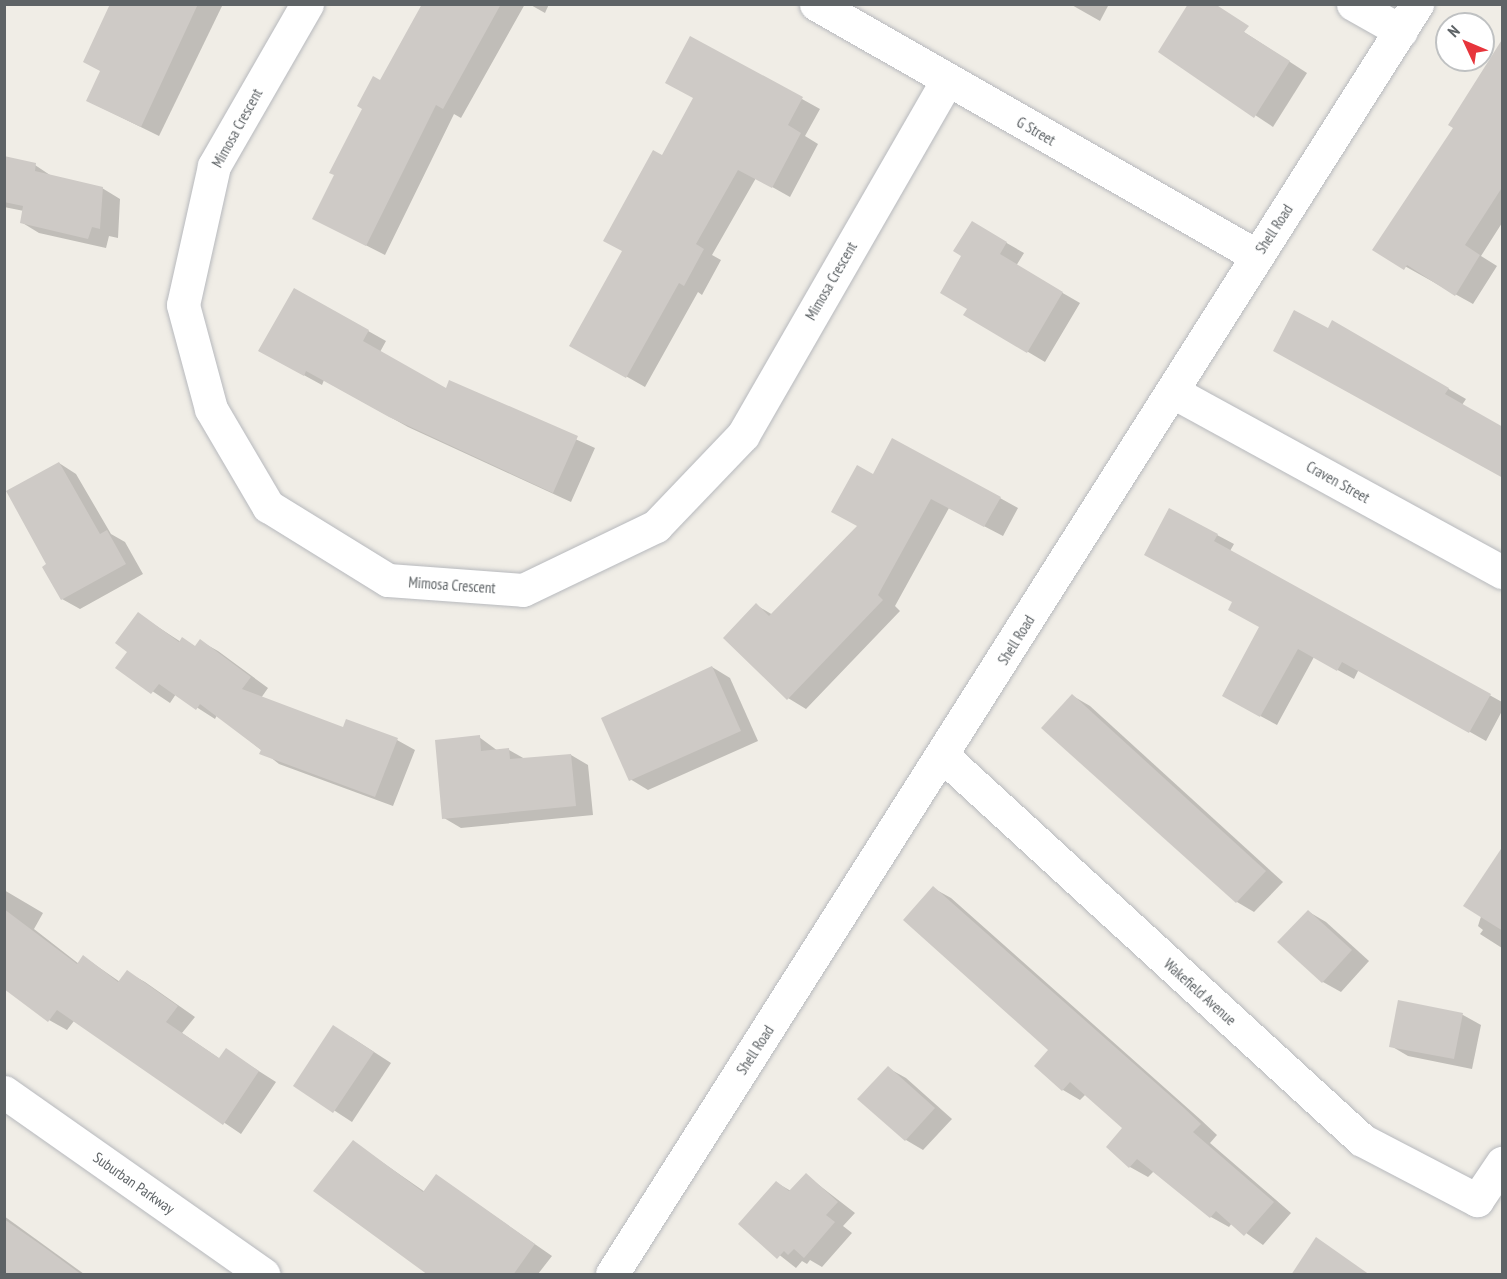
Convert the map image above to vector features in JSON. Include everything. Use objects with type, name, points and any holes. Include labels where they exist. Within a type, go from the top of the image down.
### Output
[{"type":"street","name":"Mimosa Crescent","points":[[307,4],[214,166],[183,305],[211,409],[268,506],[388,580],[523,590],[656,526],[742,435],[947,80]]},
{"type":"street","name":"G Street","points":[[816,4],[1257,256]]},
{"type":"street","points":[[1353,4],[1409,18]]},
{"type":"street","name":"Shell Road","points":[[614,1274],[1409,18]]},
{"type":"street","name":"Craven Street","points":[[1173,392],[1503,572]]},
{"type":"street","name":"Wakefield Avenue","points":[[943,756],[1362,1140],[1490,1204],[1503,1163]]},
{"type":"street","name":"Suburban Parkway","points":[[4,1092],[263,1275]]},
{"type":"building","points":[[110,4],[198,4],[141,127],[86,101],[100,71],[83,62]]},
{"type":"building","points":[[422,4],[501,4],[443,109],[436,105],[366,246],[312,219],[334,175],[329,173],[362,109],[357,106],[373,76],[380,80]]},
{"type":"building","points":[[1188,4],[1215,4],[1249,26],[1244,32],[1290,61],[1254,118],[1158,52]]},
{"type":"building","points":[[690,36],[803,97],[788,125],[801,133],[772,188],[738,170],[696,244],[704,249],[684,286],[679,283],[626,378],[569,346],[622,251],[603,241],[653,150],[662,155],[693,98],[665,83]]},
{"type":"building","points":[[1503,38],[1503,186],[1465,245],[1480,255],[1455,296],[1407,265],[1404,270],[1372,250],[1453,128],[1448,125],[1482,72],[1495,72],[1495,51]]},
{"type":"building","points":[[4,156],[36,163],[35,171],[103,187],[100,229],[92,227],[88,239],[20,223],[23,206],[4,202]]},
{"type":"building","points":[[972,221],[1007,242],[1000,254],[1063,292],[1027,353],[963,315],[967,309],[940,293],[961,256],[953,251]]},
{"type":"building","points":[[294,288],[369,330],[363,341],[446,388],[449,380],[578,436],[553,493],[389,417],[306,371],[304,376],[258,351]]},
{"type":"building","points":[[1294,310],[1328,328],[1332,320],[1449,388],[1445,394],[1503,427],[1503,478],[1273,351]]},
{"type":"building","points":[[892,438],[1001,497],[984,527],[931,499],[878,595],[883,600],[787,700],[723,638],[756,603],[769,616],[857,526],[831,512],[857,465],[873,474]]},
{"type":"building","points":[[59,462],[100,534],[107,530],[126,564],[61,600],[42,567],[46,564],[6,491]]},
{"type":"building","points":[[1169,508],[1218,534],[1214,541],[1491,694],[1469,733],[1342,662],[1337,671],[1298,649],[1260,717],[1222,696],[1259,627],[1228,610],[1232,602],[1144,555]]},
{"type":"building","points":[[138,612],[179,642],[182,637],[195,646],[200,639],[251,677],[242,689],[343,727],[346,719],[398,738],[375,797],[259,754],[261,750],[200,704],[196,710],[159,684],[151,694],[115,668],[127,652],[115,643]]},
{"type":"building","points":[[712,666],[741,731],[629,781],[601,718]]},
{"type":"building","points":[[1072,694],[1266,871],[1236,903],[1041,728]]},
{"type":"building","points":[[480,735],[481,751],[509,748],[510,759],[571,754],[576,806],[442,819],[435,740]]},
{"type":"building","points":[[1503,846],[1503,931],[1463,906]]},
{"type":"building","points":[[933,886],[1184,1108],[1201,1124],[1193,1132],[1274,1202],[1244,1236],[1216,1211],[1210,1218],[1137,1159],[1129,1168],[1106,1147],[1122,1128],[1070,1082],[1062,1091],[1034,1066],[1048,1050],[903,920]]},
{"type":"building","points":[[4,909],[77,964],[83,955],[118,982],[127,970],[178,1006],[166,1022],[219,1058],[226,1048],[259,1071],[223,1125],[57,1010],[48,1022],[4,989]]},
{"type":"building","points":[[1308,910],[1352,950],[1322,983],[1277,942]]},
{"type":"building","points":[[1398,1000],[1463,1013],[1454,1059],[1389,1047]]},
{"type":"building","points":[[333,1025],[374,1052],[333,1113],[293,1086]]},
{"type":"building","points":[[888,1066],[935,1108],[905,1141],[857,1099]]},
{"type":"building","points":[[353,1140],[423,1192],[436,1174],[535,1244],[513,1275],[428,1275],[313,1191]]},
{"type":"building","points":[[806,1173],[838,1202],[826,1215],[835,1222],[804,1258],[794,1249],[788,1255],[784,1251],[777,1259],[738,1224],[776,1181],[789,1191]]},
{"type":"building","points":[[4,1219],[44,1247],[82,1275],[4,1275]]},
{"type":"building","points":[[1316,1237],[1370,1275],[1291,1275]]}]
